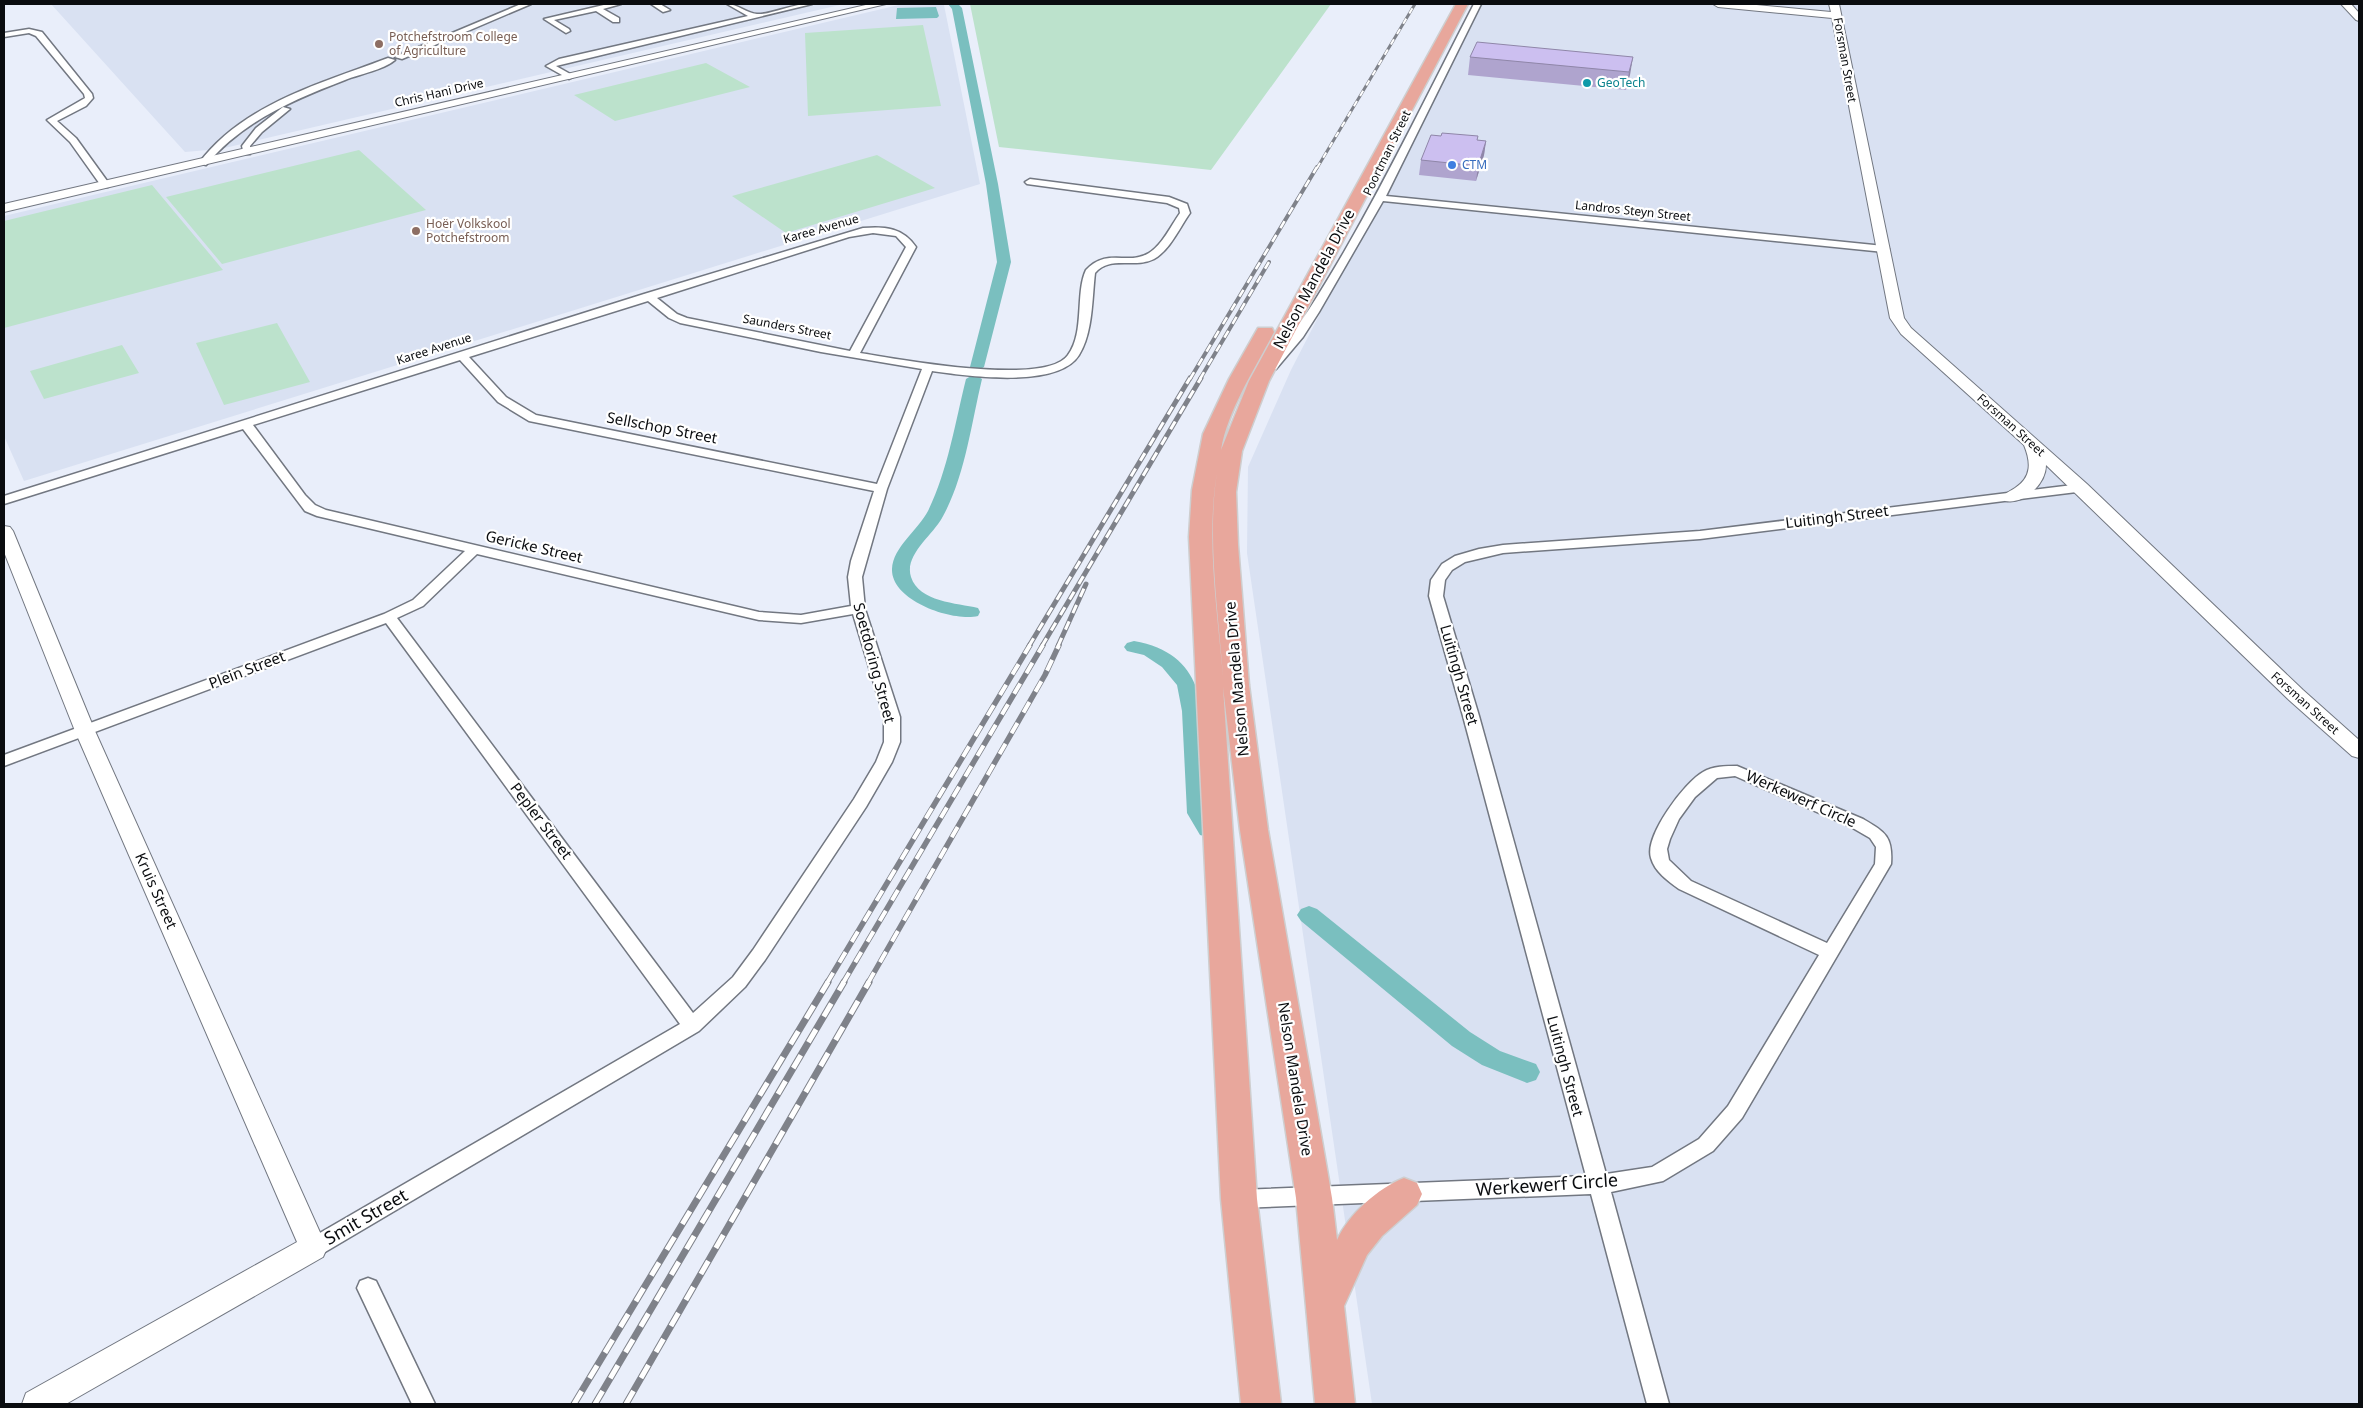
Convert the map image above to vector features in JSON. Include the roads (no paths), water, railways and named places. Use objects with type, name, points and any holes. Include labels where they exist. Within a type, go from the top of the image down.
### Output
[{"type":"highway","name":"Nelson Mandela Drive","points":[[1261,1404],[1239,1199],[1210,681],[1200,538],[1209,451],[1213,434],[1239,379],[1337,206],[1447,4]]},
{"type":"highway","name":"Nelson Mandela Drive","points":[[1335,1404],[1314,1198],[1254,830],[1236,685],[1226,545],[1225,492],[1231,451],[1259,381],[1462,4]]},
{"type":"highway","points":[[1325,1306],[1342,1264],[1354,1243],[1370,1224],[1404,1194]]},
{"type":"street","points":[[203,163],[216,145],[244,124],[316,90],[527,4]]},
{"type":"street","points":[[566,31],[548,19],[616,4]]},
{"type":"street","points":[[655,4],[666,10]]},
{"type":"street","points":[[730,4],[754,16]]},
{"type":"street","points":[[569,76],[550,66],[562,61],[808,4]]},
{"type":"street","name":"Chris Hani Drive","points":[[4,208],[881,4]]},
{"type":"street","name":"Poortman Street","points":[[1259,381],[1299,335],[1380,198],[1477,4]]},
{"type":"street","points":[[1718,4],[1835,9]]},
{"type":"street","points":[[2351,7],[2359,18]]},
{"type":"street","points":[[596,8],[616,20]]},
{"type":"street","name":"Forsman Street","points":[[1835,9],[1855,118],[1884,249],[1893,304],[1897,318],[1906,331],[2081,488],[2289,689],[2359,750]]},
{"type":"street","points":[[4,35],[28,32],[39,34],[88,94],[89,98],[82,104],[51,120],[73,140],[105,185]]},
{"type":"street","points":[[248,152],[246,146],[259,130],[289,107],[316,90]]},
{"type":"street","name":"Saunders Street","points":[[648,296],[673,316],[684,322],[854,354],[975,374],[1034,374],[1051,372],[1064,365],[1077,350],[1090,272],[1094,266],[1101,261],[1110,259],[1140,260],[1150,257],[1185,213],[1184,206],[1169,200],[1030,182]]},
{"type":"street","name":"Landros Steyn Street","points":[[1380,198],[1884,249]]},
{"type":"street","name":"Karee Avenue","points":[[4,500],[846,235],[874,230],[901,234],[908,240],[911,247],[854,354]]},
{"type":"street","name":"Sellschop Street","points":[[460,355],[507,406],[518,413],[533,418],[881,489]]},
{"type":"street","name":"Soetdoring Street","points":[[692,1026],[739,982],[759,955],[860,803],[892,742],[892,717],[858,609],[856,577],[858,561],[881,489],[928,367]]},
{"type":"street","name":"Gericke Street","points":[[245,423],[310,508],[322,513],[759,616],[801,619],[858,609]]},
{"type":"street","points":[[2011,496],[2026,488],[2037,475],[2039,463],[2031,444]]},
{"type":"street","name":"Luitingh Street","points":[[1658,1404],[1597,1185],[1479,743],[1436,596],[1438,580],[1447,568],[1460,559],[1503,549],[1700,535],[2081,488]]},
{"type":"street","name":"Kruis Street","points":[[4,531],[85,731],[314,1248]]},
{"type":"street","name":"Plein Street","points":[[4,762],[389,617],[418,604],[473,550]]},
{"type":"street","name":"Pepler Street","points":[[389,617],[692,1026]]},
{"type":"street","name":"Werkewerf Circle","points":[[1239,1199],[1314,1198],[1597,1185],[1656,1175],[1706,1145],[1735,1112],[1831,953],[1884,864],[1884,847],[1876,834],[1857,823],[1736,771],[1719,771],[1704,779],[1692,792],[1661,836],[1658,855],[1666,870],[1685,885],[1831,953]]},
{"type":"street","name":"Smit Street","points":[[37,1404],[314,1248],[692,1026]]},
{"type":"street","points":[[368,1288],[424,1404]]},
{"type":"waterway","points":[[953,4],[957,8],[992,184],[1004,262],[977,367]]},
{"type":"waterway","points":[[971,612],[941,606],[922,599],[907,586],[902,577],[901,569],[906,553],[929,525],[940,503],[957,451],[974,379]]},
{"type":"waterway","points":[[1134,647],[1150,650],[1169,663],[1187,684],[1192,711],[1198,813],[1208,829]]},
{"type":"waterway","points":[[1309,915],[1461,1039],[1491,1058],[1527,1072]]},
{"type":"railway","points":[[1317,168],[1415,4]]},
{"type":"railway","points":[[1190,379],[1317,167]]},
{"type":"railway","points":[[1200,379],[1269,262]]},
{"type":"railway","points":[[1029,646],[1190,378]]},
{"type":"railway","points":[[1042,646],[1201,378]]},
{"type":"railway","points":[[1058,646],[1086,584]]},
{"type":"railway","points":[[827,983],[1030,645]]},
{"type":"railway","points":[[843,983],[1043,645]]},
{"type":"railway","points":[[868,983],[1045,675],[1059,645]]},
{"type":"railway","points":[[574,1404],[828,982]]},
{"type":"railway","points":[[595,1404],[844,982]]},
{"type":"railway","points":[[626,1404],[869,982]]},
{"type":"place","name":"Potchefstroom College of Agriculture","points":[[379,44]]},
{"type":"place","name":"GeoTech","points":[[1587,83]]},
{"type":"place","name":"CTM","points":[[1452,165]]},
{"type":"place","name":"Hoër Volkskool Potchefstroom","points":[[416,231]]}]
